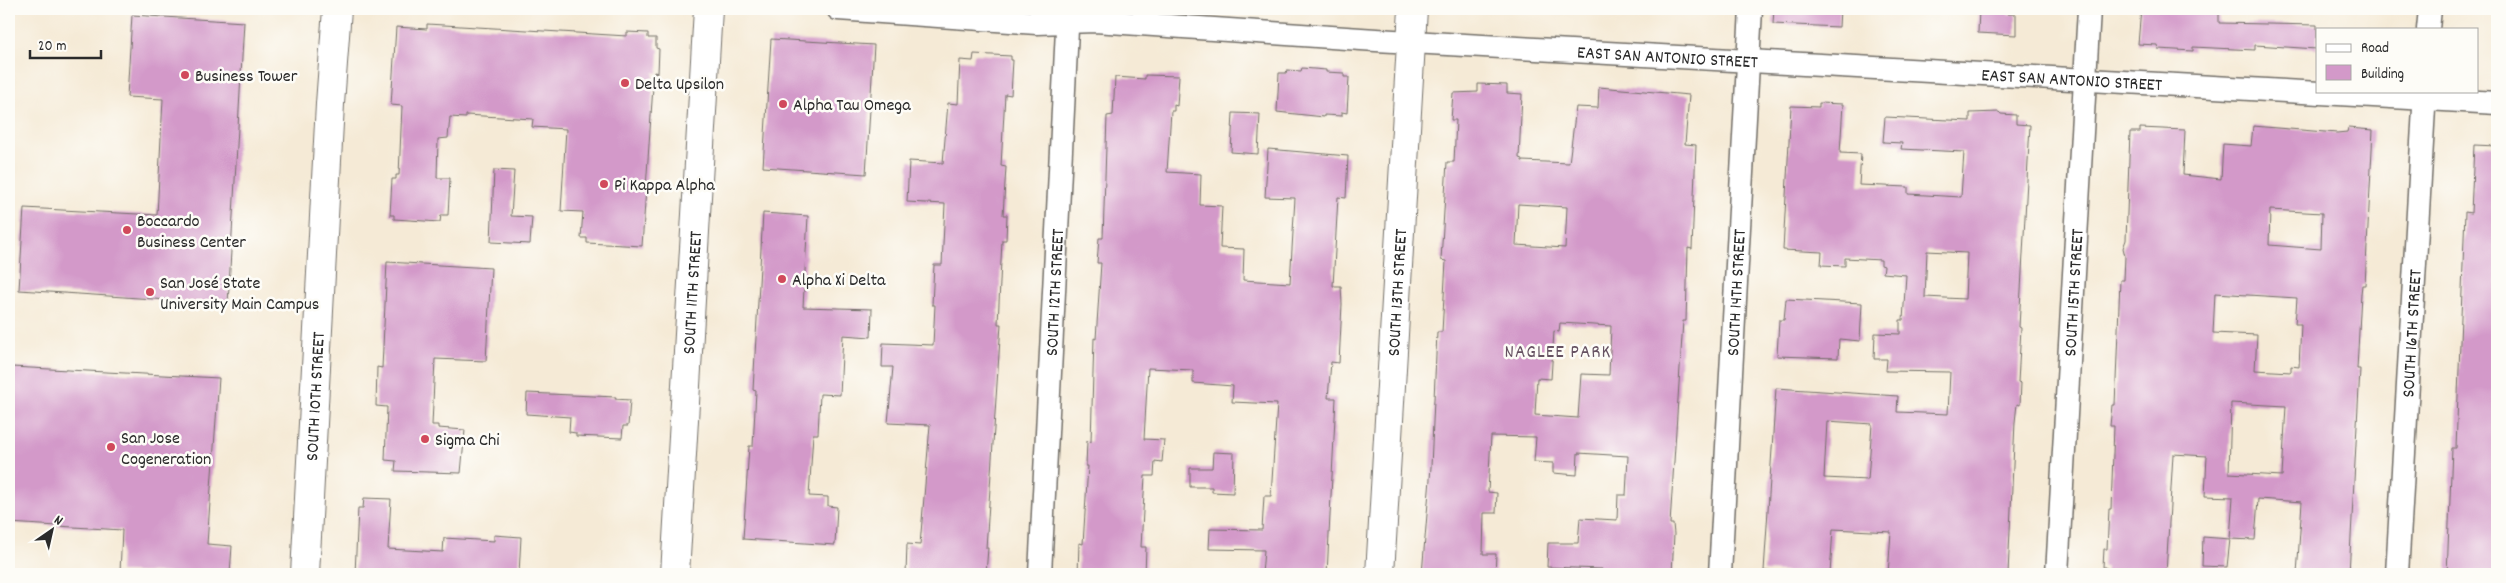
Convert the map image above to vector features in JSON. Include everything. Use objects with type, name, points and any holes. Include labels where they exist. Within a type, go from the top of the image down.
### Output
[{"type":"main road","name":"SOUTH 10TH STREET","points":[[306,574],[330,104],[337,9]]},
{"type":"main road","name":"SOUTH 11TH STREET","points":[[675,574],[708,9]]},
{"type":"main road","name":"SOUTH 13TH STREET","points":[[1380,574],[1413,9]]},
{"type":"street","name":"EAST SAN ANTONIO STREET","points":[[838,9],[1037,23],[1067,15],[1095,21],[1411,41],[2085,80],[2316,90]]},
{"type":"street","name":"SOUTH 14TH STREET","points":[[1720,574],[1751,9]]},
{"type":"street","name":"SOUTH 15TH STREET","points":[[2058,574],[2089,9]]},
{"type":"street","points":[[2428,28],[2430,9]]},
{"type":"street","name":"SOUTH 12TH STREET","points":[[1040,574],[1067,15]]},
{"type":"street","name":"EAST SAN ANTONIO STREET","points":[[2357,92],[2425,95],[2497,103]]},
{"type":"street","name":"SOUTH 16TH STREET","points":[[2397,574],[2425,95]]},
{"type":"building","points":[[1774,9],[1840,9],[1839,27],[1773,24]]},
{"type":"building","points":[[1979,9],[2009,9],[2008,14],[2016,14],[2016,35],[1978,33]]},
{"type":"building","points":[[2141,9],[2219,12],[2219,23],[2317,25],[2316,49],[2255,45],[2255,50],[2193,47],[2193,51],[2158,49],[2157,45],[2138,44]]},
{"type":"building","name":"Boccardo Business Center","points":[[132,15],[244,22],[228,304],[19,290],[24,208],[157,215],[163,99],[127,97]]},
{"type":"building","points":[[427,24],[627,36],[627,32],[648,33],[648,38],[656,38],[656,48],[659,49],[658,73],[654,72],[642,246],[587,243],[587,238],[581,238],[583,212],[561,211],[566,129],[532,127],[533,119],[466,115],[466,118],[450,117],[448,138],[438,139],[437,178],[450,178],[448,215],[441,215],[440,222],[394,219],[394,215],[390,215],[392,179],[396,179],[396,175],[399,175],[402,106],[391,105],[396,27],[427,29]]},
{"type":"building","name":"Alpha Tau Omega","points":[[771,39],[874,45],[866,174],[763,167]]},
{"type":"building","points":[[974,54],[1011,56],[1011,60],[1013,60],[1011,95],[1005,94],[1001,166],[1006,167],[1003,215],[1007,215],[1006,240],[1002,240],[998,324],[1001,324],[986,548],[988,548],[986,574],[906,574],[907,544],[920,545],[930,425],[888,423],[893,367],[882,367],[883,343],[933,345],[934,265],[942,265],[945,204],[907,202],[909,161],[943,163],[948,103],[958,104],[960,60],[973,61]]},
{"type":"building","points":[[1302,68],[1344,73],[1344,77],[1349,77],[1347,113],[1342,112],[1342,116],[1324,115],[1324,117],[1277,112],[1279,73],[1286,73],[1287,70],[1301,71]]},
{"type":"building","points":[[1145,75],[1179,76],[1177,106],[1174,105],[1174,111],[1171,111],[1167,172],[1201,174],[1200,205],[1222,206],[1220,248],[1244,249],[1243,280],[1290,283],[1295,198],[1265,197],[1268,149],[1348,156],[1346,198],[1338,197],[1333,286],[1341,286],[1342,304],[1339,363],[1331,362],[1328,398],[1336,398],[1327,574],[1262,574],[1264,550],[1209,549],[1210,529],[1262,530],[1264,496],[1271,496],[1277,404],[1232,402],[1233,386],[1193,383],[1193,370],[1148,368],[1144,439],[1164,440],[1162,462],[1155,461],[1154,476],[1145,476],[1141,547],[1146,547],[1145,574],[1078,574],[1079,543],[1083,544],[1088,466],[1086,466],[1087,441],[1091,442],[1094,338],[1096,339],[1101,263],[1097,263],[1099,238],[1103,238],[1107,116],[1113,115],[1115,77],[1145,79]]},
{"type":"building","points":[[1478,84],[1507,85],[1507,93],[1522,94],[1519,158],[1522,161],[1569,163],[1576,107],[1598,108],[1599,87],[1689,95],[1685,144],[1696,145],[1692,249],[1688,248],[1686,321],[1683,321],[1670,524],[1673,524],[1674,534],[1672,574],[1602,574],[1602,569],[1547,567],[1548,543],[1578,543],[1580,518],[1617,520],[1618,495],[1626,495],[1628,456],[1578,453],[1577,475],[1553,473],[1553,463],[1534,462],[1536,437],[1491,436],[1488,492],[1497,493],[1496,513],[1484,513],[1483,554],[1496,554],[1495,574],[1422,574],[1431,467],[1437,332],[1442,332],[1446,261],[1441,260],[1447,162],[1454,162],[1456,120],[1451,120],[1453,93],[1478,92]],"holes":[[[1518,204],[1567,207],[1565,248],[1516,245]],[[1560,323],[1611,326],[1609,375],[1581,374],[1578,418],[1535,415],[1537,378],[1551,379],[1554,331],[1559,332]]]},
{"type":"building","points":[[1819,103],[1843,104],[1840,153],[1861,154],[1859,185],[1908,187],[1908,194],[1961,197],[1964,152],[1901,149],[1902,143],[1883,142],[1885,117],[1970,121],[1970,113],[1999,112],[2001,114],[2016,115],[2016,124],[2030,125],[2019,327],[2021,328],[2018,382],[2021,383],[2020,405],[2017,404],[2015,422],[2008,574],[1888,574],[1891,532],[1833,529],[1830,574],[1764,571],[1776,388],[1898,396],[1897,412],[1948,414],[1950,372],[1886,371],[1887,359],[1874,359],[1875,333],[1900,334],[1900,320],[1903,320],[1906,275],[1883,273],[1884,266],[1881,265],[1881,260],[1845,258],[1845,266],[1821,265],[1822,252],[1783,250],[1791,106],[1819,107]],"holes":[[[1927,251],[1967,253],[1965,299],[1925,297]],[[1827,421],[1872,424],[1868,480],[1824,478]]]},
{"type":"building","points":[[1233,113],[1260,114],[1258,154],[1231,152]]},
{"type":"building","points":[[2253,126],[2337,133],[2347,132],[2348,128],[2373,130],[2365,285],[2362,285],[2361,294],[2357,369],[2360,369],[2349,574],[2297,574],[2302,502],[2258,499],[2255,540],[2230,539],[2233,497],[2205,496],[2207,456],[2173,454],[2166,574],[2105,574],[2106,567],[2103,567],[2104,549],[2107,549],[2109,509],[2111,509],[2114,426],[2110,426],[2112,405],[2115,405],[2120,280],[2124,280],[2125,256],[2123,248],[2126,240],[2130,132],[2140,132],[2140,128],[2185,130],[2183,175],[2221,179],[2223,144],[2251,146]],"holes":[[[2270,210],[2322,213],[2321,249],[2269,245]],[[2215,293],[2297,298],[2295,324],[2301,324],[2299,367],[2291,366],[2291,372],[2255,370],[2257,335],[2213,333]],[[2231,403],[2286,406],[2282,476],[2229,473]]]},
{"type":"building","points":[[2474,145],[2497,146],[2497,574],[2447,574],[2452,448],[2456,448],[2465,212],[2471,213]]},
{"type":"building","points":[[494,170],[514,171],[511,216],[532,217],[530,244],[491,242]]},
{"type":"building","points":[[763,213],[808,216],[803,307],[872,309],[871,337],[843,335],[840,395],[820,394],[818,434],[813,434],[809,496],[828,497],[828,506],[837,507],[835,545],[743,539],[749,446],[753,446],[756,391],[753,390]]},
{"type":"building","points":[[387,262],[491,268],[486,361],[435,359],[432,425],[438,425],[438,428],[465,430],[461,473],[395,471],[396,461],[385,460],[387,407],[376,406],[377,367],[382,368]]},
{"type":"building","points":[[1786,299],[1862,303],[1860,341],[1839,339],[1838,358],[1777,356],[1779,320],[1784,320]]},
{"type":"building","name":"San Jose Cogeneration","points":[[12,367],[219,378],[207,544],[232,546],[230,574],[120,572],[122,530],[9,523],[9,420]]},
{"type":"building","points":[[527,393],[616,397],[615,399],[630,400],[628,426],[623,426],[622,438],[576,436],[576,433],[569,432],[570,417],[526,414]]},
{"type":"building","points":[[1213,452],[1234,453],[1233,493],[1212,492],[1212,487],[1190,487],[1190,468],[1212,468]]},
{"type":"building","points":[[364,498],[391,499],[388,549],[443,552],[444,538],[494,541],[494,535],[521,537],[519,574],[355,574],[358,508],[363,508]]},
{"type":"building","points":[[2203,537],[2230,539],[2227,567],[2202,566]]},
{"type":"place","name":"Business Tower","points":[[185,75]]},
{"type":"place","name":"Delta Upsilon","points":[[625,83]]},
{"type":"place","name":"Alpha Tau Omega","points":[[783,104]]},
{"type":"place","name":"Pi Kappa Alpha","points":[[604,184]]},
{"type":"place","name":"Boccardo Business Center","points":[[127,230]]},
{"type":"place","name":"Alpha Xi Delta","points":[[782,279]]},
{"type":"place","name":"San José State University Main Campus","points":[[150,292]]},
{"type":"place","name":"Sigma Chi","points":[[425,439]]},
{"type":"place","name":"San Jose Cogeneration","points":[[111,447]]},
{"type":"district","name":"NAGLEE PARK","points":[[1558,350]]}]
